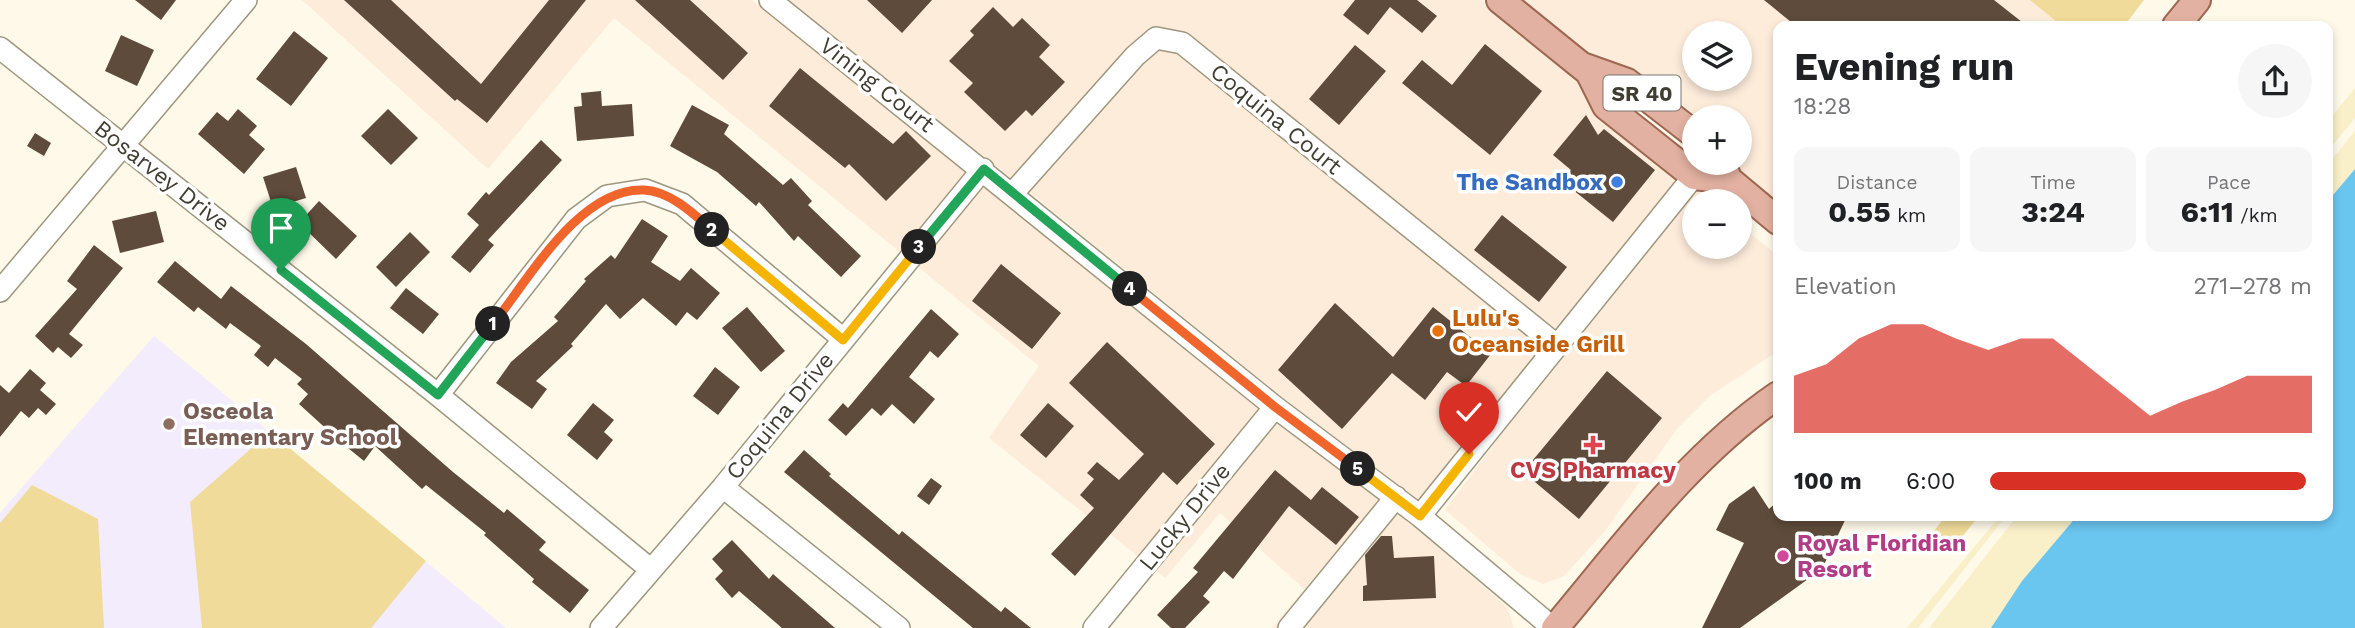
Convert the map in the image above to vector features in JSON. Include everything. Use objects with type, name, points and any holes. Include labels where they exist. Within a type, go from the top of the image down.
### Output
[{"type":"main road","name":"SR 40","points":[[1500,0],[1589,72],[1606,106],[1694,176]]},
{"type":"main road","points":[[2180,21],[2197,0]]},
{"type":"main road","name":"SR 40","points":[[1582,66],[1627,82],[1682,125]]},
{"type":"main road","points":[[1694,176],[1700,175]]},
{"type":"main road","points":[[1729,175],[1773,216]]},
{"type":"main road","points":[[1554,628],[1654,509],[1712,447],[1773,399]]},
{"type":"street","points":[[0,291],[246,0]]},
{"type":"street","name":"Vining Court","points":[[770,0],[1013,193]]},
{"type":"street","name":"Coquina Court","points":[[1013,193],[1135,56],[1156,38],[1182,43],[1555,344]]},
{"type":"street","name":"Bosarvey Drive","points":[[0,48],[438,395],[650,569]]},
{"type":"street","name":"Coquina Drive","points":[[601,628],[723,487],[984,169]]},
{"type":"street","points":[[1420,516],[1555,344],[1694,176]]},
{"type":"street","points":[[438,395],[576,219],[607,196],[645,190],[682,204],[843,340]]},
{"type":"street","points":[[1013,193],[1275,407],[1420,516],[1554,628]]},
{"type":"street","name":"Lucky Drive","points":[[1094,628],[1275,407]]},
{"type":"street","points":[[723,487],[900,628]]},
{"type":"street","points":[[1289,628],[1396,497]]},
{"type":"shaded area","points":[[302,0],[752,0],[969,172],[901,253],[614,18],[488,169]]},
{"type":"shaded area","points":[[787,0],[1482,0],[1569,70],[1568,73],[1576,75],[1681,181],[1555,329],[1189,35],[1160,28],[1150,31],[1128,48],[1012,179]]},
{"type":"shaded area","points":[[1517,0],[2030,0],[2057,21],[1773,21],[1773,205],[1752,187],[1744,175],[1752,175],[1752,105],[1682,105],[1682,114],[1588,57]]},
{"type":"shaded area","points":[[2030,0],[2144,0],[2128,21],[2056,21]]},
{"type":"shaded area","points":[[1158,49],[1176,52],[1541,346],[1419,501],[1283,398],[1028,191],[1142,62]]},
{"type":"shaded area","points":[[984,184],[1260,409],[1139,557],[989,438],[1039,366],[917,266]]},
{"type":"shaded area","points":[[1682,210],[1682,259],[1752,259],[1752,235],[1773,252],[1773,354],[1711,395],[1676,430],[1605,531],[1564,576],[1543,584],[1520,574],[1445,510],[1564,350]]},
{"type":"shaded area","name":"Osceola Elementary School","points":[[154,336],[506,628],[0,628],[0,513]]},
{"type":"shaded area","points":[[1276,421],[1381,500],[1277,628],[1272,628],[1304,589],[1220,513],[1165,578],[1155,570]]},
{"type":"shaded area","points":[[270,432],[426,561],[371,628],[202,628],[190,502]]},
{"type":"shaded area","points":[[32,485],[98,519],[104,628],[0,628],[0,523]]},
{"type":"shaded area","points":[[1397,512],[1507,607],[1514,628],[1303,628]]},
{"type":"shaded area","points":[[1942,521],[1975,521],[1953,548],[1933,532]]},
{"type":"sand","points":[[2355,88],[2355,118],[2333,145],[2333,115]]},
{"type":"sand","points":[[2355,131],[2355,295],[2333,324],[2333,158]]},
{"type":"sand","points":[[1996,521],[2002,521],[1918,628],[1907,628]]},
{"type":"sand","points":[[2013,521],[2172,521],[2079,628],[1929,628]]},
{"type":"water","points":[[2355,169],[2355,628],[1991,628],[2022,581],[2073,521],[2333,521],[2333,195]]},
{"type":"building","points":[[135,0],[176,0],[161,20]]},
{"type":"building","points":[[344,0],[391,0],[481,84],[549,0],[586,0],[487,123],[457,99],[455,101]]},
{"type":"building","points":[[635,0],[690,0],[748,53],[723,80]]},
{"type":"building","points":[[867,0],[932,0],[902,33]]},
{"type":"building","points":[[1355,0],[1417,0],[1437,16],[1422,33],[1390,7],[1368,35],[1343,15]]},
{"type":"building","points":[[1764,0],[1994,0],[2021,21],[1790,21]]},
{"type":"building","points":[[993,7],[1013,27],[1022,18],[1050,45],[1039,57],[1065,82],[1032,116],[1026,110],[1005,131],[964,92],[973,83],[949,61],[974,35],[970,31]]},
{"type":"building","points":[[294,31],[328,58],[291,106],[256,79]]},
{"type":"building","points":[[121,35],[154,50],[137,86],[105,71]]},
{"type":"building","points":[[1485,44],[1542,91],[1490,155],[1402,83],[1422,60],[1452,85]]},
{"type":"building","points":[[1355,45],[1386,71],[1339,125],[1309,99]]},
{"type":"building","points":[[800,68],[893,144],[906,131],[931,156],[886,201],[849,164],[845,168],[769,106]]},
{"type":"building","points":[[601,91],[602,106],[632,104],[634,136],[577,141],[574,107],[582,106],[581,93]]},
{"type":"building","points":[[692,105],[729,125],[724,134],[783,185],[791,178],[812,201],[808,205],[861,256],[841,277],[798,236],[794,241],[759,202],[756,206],[717,172],[670,146]]},
{"type":"building","points":[[238,109],[257,126],[249,135],[265,149],[244,174],[198,134],[217,112],[228,121]]},
{"type":"building","points":[[388,109],[418,138],[391,165],[361,136]]},
{"type":"building","points":[[1586,115],[1598,135],[1604,129],[1655,170],[1613,222],[1562,181],[1571,170],[1553,155]]},
{"type":"building","points":[[35,133],[51,143],[44,156],[27,146]]},
{"type":"building","points":[[541,140],[562,160],[488,240],[494,245],[470,273],[451,257],[479,225],[467,214],[486,192],[489,195]]},
{"type":"building","points":[[296,167],[306,198],[273,208],[263,177]]},
{"type":"building","points":[[319,201],[357,236],[336,259],[299,223]]},
{"type":"building","points":[[156,211],[164,242],[120,253],[112,221]]},
{"type":"building","points":[[1502,215],[1567,267],[1539,302],[1474,250]]},
{"type":"building","points":[[642,219],[668,236],[651,262],[680,281],[691,268],[720,293],[697,320],[687,312],[676,326],[643,298],[620,319],[606,304],[571,344],[573,346],[536,381],[547,389],[532,409],[496,383],[511,362],[558,321],[554,317],[586,281],[584,279],[611,255],[615,259]]},
{"type":"building","points":[[410,232],[430,252],[396,287],[376,267]]},
{"type":"building","points":[[94,245],[123,268],[69,334],[83,345],[71,358],[58,347],[53,353],[35,336],[77,289],[67,281]]},
{"type":"building","points":[[175,261],[221,299],[231,286],[306,344],[453,472],[504,513],[507,509],[546,542],[539,550],[589,590],[570,613],[532,582],[534,579],[484,535],[486,533],[426,485],[422,489],[375,446],[364,461],[343,444],[299,404],[308,394],[297,384],[302,379],[275,358],[268,367],[254,355],[261,346],[230,323],[226,329],[198,307],[194,312],[157,282]]},
{"type":"building","points":[[1001,264],[1061,313],[1032,349],[972,301]]},
{"type":"building","points":[[406,288],[439,314],[423,334],[390,308]]},
{"type":"building","points":[[1335,303],[1393,357],[1433,307],[1491,354],[1466,386],[1447,372],[1425,400],[1392,373],[1342,429],[1278,370]]},
{"type":"building","points":[[747,307],[785,351],[761,372],[722,328]]},
{"type":"building","points":[[931,309],[959,334],[938,358],[930,351],[909,377],[935,399],[914,424],[892,404],[881,416],[872,408],[846,436],[828,420],[843,403],[848,408]]},
{"type":"building","points":[[1107,342],[1215,444],[1177,485],[1163,472],[1075,576],[1051,554],[1094,508],[1080,495],[1094,479],[1087,473],[1097,462],[1119,480],[1144,454],[1069,383]]},
{"type":"building","points":[[715,367],[740,387],[718,415],[693,396]]},
{"type":"building","points":[[30,369],[46,383],[40,390],[56,404],[46,415],[38,408],[29,418],[21,411],[0,437],[0,385],[9,393]]},
{"type":"building","name":"CVS Pharmacy","points":[[1607,371],[1662,418],[1579,519],[1523,472]]},
{"type":"building","points":[[593,403],[614,420],[604,432],[613,440],[597,460],[567,435]]},
{"type":"building","points":[[1048,403],[1074,426],[1046,458],[1020,435]]},
{"type":"building","points":[[804,450],[831,474],[829,476],[899,535],[902,531],[1001,612],[1005,607],[1031,628],[973,628],[784,472]]},
{"type":"building","points":[[1275,470],[1311,500],[1322,487],[1359,517],[1336,545],[1289,506],[1233,579],[1224,571],[1203,596],[1210,602],[1185,628],[1171,628],[1157,615],[1198,572],[1193,568]]},
{"type":"building","points":[[931,478],[942,486],[929,505],[917,496]]},
{"type":"building","name":"Royal Floridian Resort","points":[[1754,486],[1769,509],[1773,505],[1773,521],[1845,521],[1822,569],[1740,628],[1702,628],[1744,543],[1716,530],[1729,504]]},
{"type":"building","points":[[1381,536],[1392,536],[1394,558],[1434,556],[1436,598],[1363,601],[1363,586],[1367,585],[1365,555]]},
{"type":"building","points":[[732,540],[769,579],[773,574],[835,628],[782,628],[739,591],[732,598],[715,579],[723,571],[712,559]]},
{"type":"place","name":"The Sandbox","points":[[1617,182]]},
{"type":"place","name":"Lulu's Oceanside Grill","points":[[1438,331]]},
{"type":"place","name":"Osceola Elementary School","points":[[169,424]]},
{"type":"place","name":"CVS Pharmacy","points":[[1593,445]]},
{"type":"place","name":"Royal Floridian Resort","points":[[1783,556]]},
{"type":"route","points":[[281,270],[438,395],[576,219],[607,196],[645,190],[682,204],[843,340],[984,169],[1275,407],[1420,516],[1469,454]]}]
